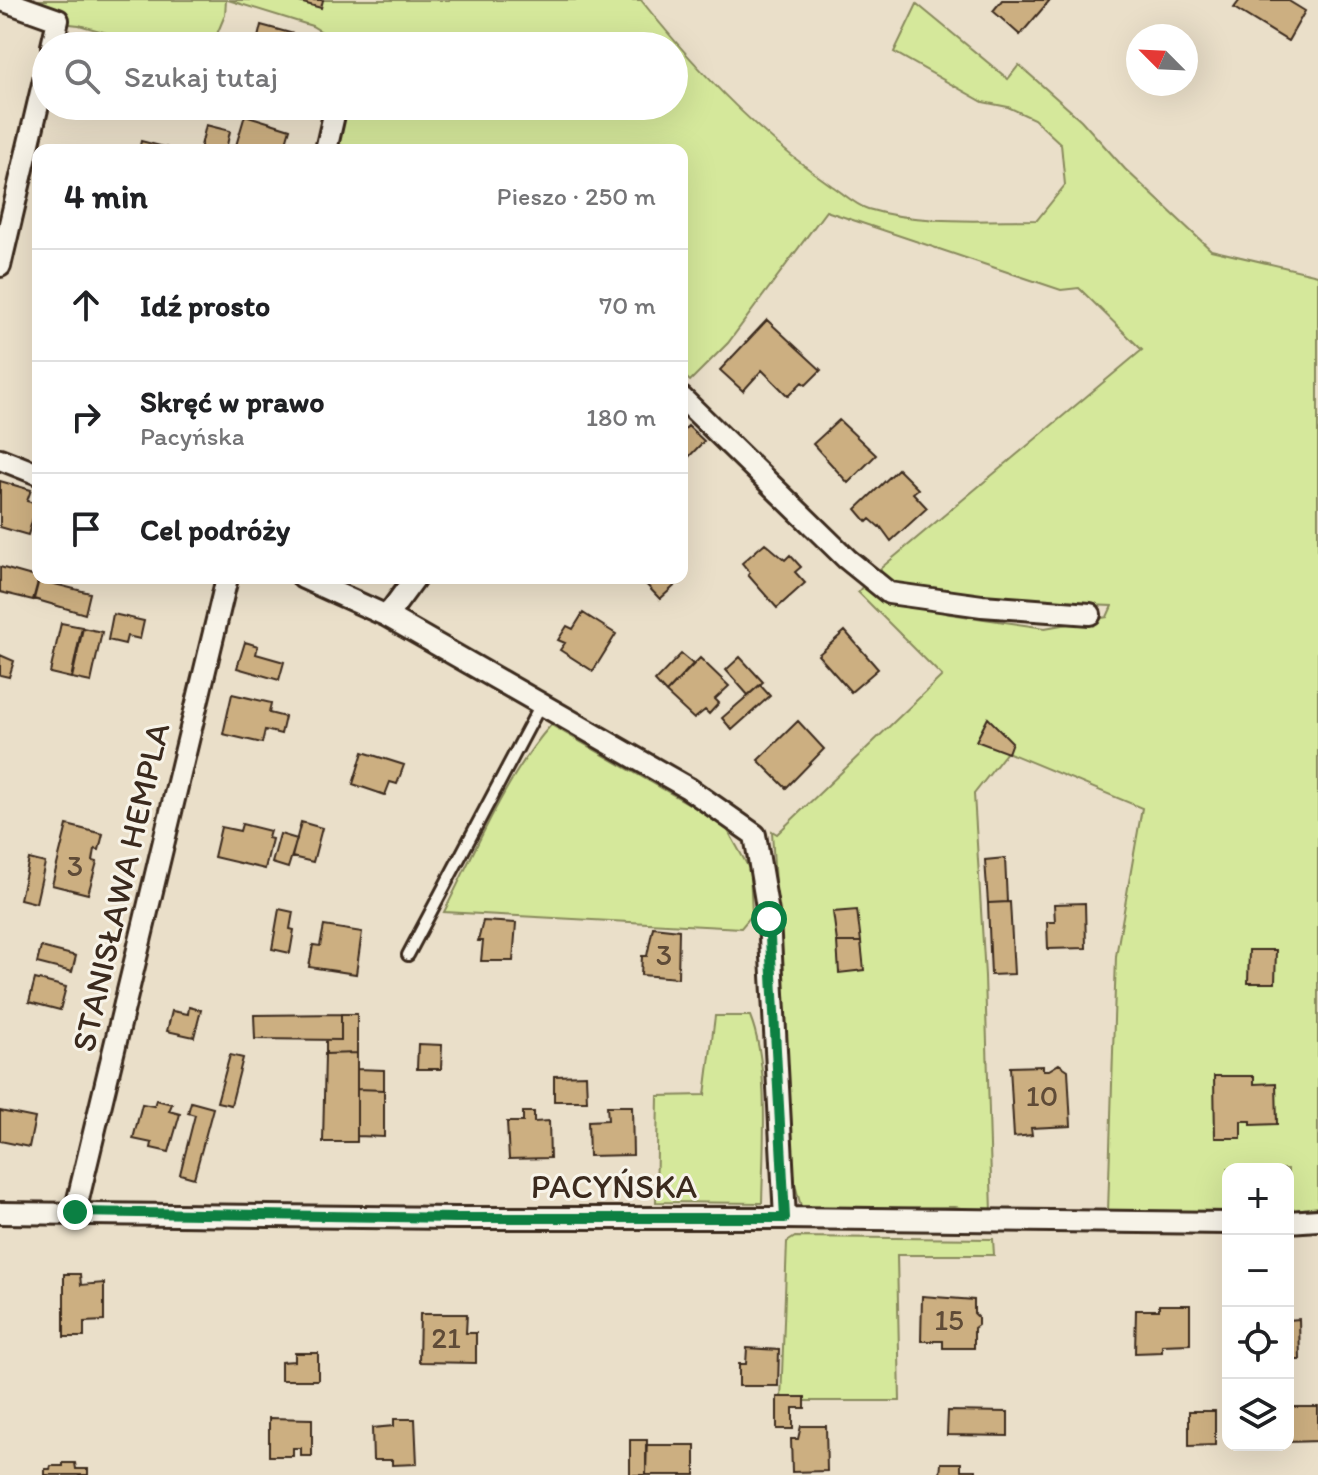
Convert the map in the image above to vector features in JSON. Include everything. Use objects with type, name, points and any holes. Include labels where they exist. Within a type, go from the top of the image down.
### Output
[{"type":"street","points":[[2,0],[58,20],[55,32]]},
{"type":"street","points":[[0,266],[34,120]]},
{"type":"street","points":[[327,144],[333,120]]},
{"type":"street","points":[[688,404],[847,559],[889,593],[982,606],[1090,614]]},
{"type":"street","points":[[0,459],[32,472]]},
{"type":"street","name":"STANISŁAWA HEMPLA","points":[[75,1212],[226,584]]},
{"type":"street","points":[[316,584],[387,616],[688,788],[755,835],[769,919],[785,1218]]},
{"type":"street","points":[[387,616],[411,584]]},
{"type":"street","name":"PACYŃSKA","points":[[0,1213],[1222,1223]]},
{"type":"street","points":[[1294,1222],[1318,1220]]},
{"type":"lane","points":[[408,955],[541,704]]},
{"type":"green space","points":[[0,0],[226,0],[225,15],[218,32],[103,32],[79,25],[22,19],[0,11]]},
{"type":"green space","points":[[228,0],[641,0],[668,32],[322,32],[312,26]]},
{"type":"green space","points":[[917,4],[1008,79],[1019,65],[1081,120],[1125,169],[1211,250],[1318,275],[1318,1207],[1294,1210],[1294,1163],[1222,1163],[1222,1212],[1108,1212],[1116,956],[1142,808],[1007,752],[974,794],[985,976],[992,1213],[955,1207],[802,1210],[791,1170],[772,831],[777,834],[942,676],[858,592],[863,586],[882,598],[950,614],[1045,628],[1107,617],[1112,606],[1013,602],[897,585],[875,573],[1142,350],[1079,288],[1061,290],[826,211],[728,343],[690,381],[688,144],[335,144],[340,120],[688,120],[688,56],[780,146],[858,205],[888,214],[930,220],[1037,220],[1065,185],[1061,144],[1034,119],[1008,107],[983,102],[894,52]]},
{"type":"green space","points":[[551,725],[726,827],[750,870],[752,915],[741,928],[444,912],[506,790]]},
{"type":"green space","points":[[715,1016],[750,1016],[756,1036],[764,1108],[762,1203],[656,1202],[658,1096],[705,1095]]},
{"type":"green space","points":[[795,1237],[993,1239],[994,1255],[897,1255],[900,1401],[781,1401],[787,1242]]},
{"type":"building","points":[[292,0],[323,0],[321,8]]},
{"type":"building","points":[[1002,0],[1050,0],[1020,35],[993,11]]},
{"type":"building","points":[[1240,0],[1287,0],[1305,11],[1288,41],[1234,8]]},
{"type":"building","points":[[261,25],[286,32],[259,32]]},
{"type":"building","points":[[244,120],[261,120],[290,129],[286,144],[236,144]]},
{"type":"building","points":[[206,125],[230,131],[227,144],[201,144]]},
{"type":"building","points":[[767,320],[821,370],[806,385],[802,382],[788,396],[762,370],[743,391],[720,370]]},
{"type":"building","points":[[839,420],[876,455],[848,483],[813,444]]},
{"type":"building","points":[[688,426],[704,441],[688,458]]},
{"type":"building","points":[[898,469],[918,489],[913,493],[927,508],[891,541],[880,526],[870,519],[867,522],[856,509]]},
{"type":"building","points":[[0,481],[31,490],[27,501],[32,502],[28,535],[0,527]]},
{"type":"building","points":[[765,543],[785,560],[790,555],[801,567],[795,572],[805,583],[777,608],[748,575],[750,573],[742,563]]},
{"type":"building","points":[[0,567],[32,576],[32,584],[37,584],[33,600],[0,592]]},
{"type":"building","points":[[38,584],[55,584],[90,593],[85,614],[34,599]]},
{"type":"building","points":[[646,584],[677,584],[660,599]]},
{"type":"building","points":[[583,613],[616,634],[593,671],[560,650],[565,643],[558,640],[567,626],[573,629]]},
{"type":"building","points":[[113,614],[144,621],[140,639],[127,636],[125,644],[108,640]]},
{"type":"building","points":[[61,623],[82,627],[71,678],[50,673]]},
{"type":"building","points":[[83,628],[102,632],[91,682],[72,678]]},
{"type":"building","points":[[845,631],[878,669],[851,692],[818,655]]},
{"type":"building","points":[[245,642],[258,646],[256,654],[284,662],[279,680],[237,668]]},
{"type":"building","points":[[681,654],[693,664],[666,693],[655,681]]},
{"type":"building","points":[[0,655],[14,661],[9,677],[0,675]]},
{"type":"building","points":[[740,657],[763,682],[748,695],[726,670]]},
{"type":"building","points":[[700,658],[729,686],[715,699],[719,703],[709,714],[705,710],[694,719],[666,693]]},
{"type":"building","points":[[760,685],[770,696],[732,730],[722,718]]},
{"type":"building","points":[[232,694],[271,703],[269,713],[285,717],[281,734],[265,730],[262,743],[223,734]]},
{"type":"building","points":[[988,718],[1012,742],[1008,753],[976,741]]},
{"type":"building","points":[[798,721],[824,749],[786,788],[758,760]]},
{"type":"building","points":[[363,752],[404,765],[397,784],[390,782],[385,795],[353,784]]},
{"type":"building","points":[[301,822],[322,828],[313,862],[292,857]]},
{"type":"building","points":[[242,824],[270,831],[268,838],[272,839],[265,869],[214,857],[221,827],[240,831]]},
{"type":"building","points":[[67,825],[103,834],[99,850],[95,849],[93,861],[97,862],[88,894],[52,885]]},
{"type":"building","points":[[280,834],[297,839],[288,868],[272,863]]},
{"type":"building","points":[[1005,858],[1007,902],[988,903],[985,860]]},
{"type":"building","points":[[29,859],[45,863],[36,903],[20,899]]},
{"type":"building","points":[[1010,902],[1014,974],[991,975],[988,903]]},
{"type":"building","points":[[1085,903],[1086,948],[1048,949],[1047,922],[1055,922],[1054,904]]},
{"type":"building","points":[[279,909],[293,912],[290,953],[272,949]]},
{"type":"building","points":[[857,910],[861,942],[837,942],[833,912]]},
{"type":"building","points":[[483,921],[516,923],[513,961],[481,961],[483,941],[478,941]]},
{"type":"building","points":[[324,926],[362,932],[356,974],[309,967],[313,945],[320,946]]},
{"type":"building","points":[[653,927],[679,930],[678,978],[641,975],[642,956],[647,956]]},
{"type":"building","points":[[837,942],[861,942],[864,970],[839,973]]},
{"type":"building","points":[[41,947],[76,956],[72,972],[37,963]]},
{"type":"building","points":[[1249,950],[1276,950],[1275,983],[1248,983]]},
{"type":"building","points":[[35,979],[66,987],[60,1010],[29,1002]]},
{"type":"building","points":[[189,1007],[201,1010],[194,1037],[167,1031],[172,1011],[188,1014]]},
{"type":"building","points":[[341,1014],[341,1040],[255,1039],[254,1015]]},
{"type":"building","points":[[341,1014],[357,1014],[357,1053],[326,1054],[326,1040],[341,1040]]},
{"type":"building","points":[[418,1044],[442,1045],[441,1069],[417,1069]]},
{"type":"building","points":[[357,1053],[357,1142],[323,1142],[325,1054]]},
{"type":"building","points":[[230,1055],[243,1058],[231,1105],[217,1102]]},
{"type":"building","points":[[1059,1064],[1068,1070],[1071,1126],[1031,1128],[1032,1135],[1014,1137],[1010,1067],[1043,1066],[1043,1070],[1049,1070]]},
{"type":"building","points":[[357,1069],[384,1070],[384,1090],[357,1089]]},
{"type":"building","points":[[586,1075],[587,1101],[554,1101],[554,1076]]},
{"type":"building","points":[[1214,1076],[1254,1076],[1254,1084],[1276,1083],[1277,1124],[1251,1125],[1251,1121],[1241,1121],[1241,1138],[1215,1138]]},
{"type":"building","points":[[357,1089],[384,1090],[384,1137],[357,1136]]},
{"type":"building","points":[[156,1100],[172,1104],[169,1111],[180,1114],[169,1152],[151,1148],[152,1143],[133,1139],[142,1104],[154,1106]]},
{"type":"building","points":[[191,1102],[213,1108],[194,1178],[180,1174],[195,1115],[188,1113]]},
{"type":"building","points":[[607,1106],[632,1106],[633,1155],[589,1156],[588,1121],[608,1120]]},
{"type":"building","points":[[0,1111],[35,1118],[29,1147],[0,1141]]},
{"type":"building","points":[[523,1112],[534,1112],[534,1122],[549,1121],[550,1158],[509,1159],[507,1122],[523,1122]]},
{"type":"building","points":[[64,1274],[80,1274],[81,1285],[104,1283],[104,1321],[84,1322],[84,1337],[64,1337]]},
{"type":"building","points":[[922,1296],[974,1300],[978,1325],[974,1328],[974,1348],[943,1348],[943,1341],[921,1341]]},
{"type":"building","points":[[1159,1305],[1190,1305],[1190,1344],[1162,1345],[1162,1352],[1135,1353],[1136,1310],[1159,1310]]},
{"type":"building","points":[[420,1314],[467,1314],[466,1333],[476,1333],[476,1363],[419,1362]]},
{"type":"building","points":[[1294,1319],[1299,1319],[1300,1360],[1294,1360]]},
{"type":"building","points":[[747,1348],[779,1350],[778,1386],[739,1386],[739,1364],[746,1364]]},
{"type":"building","points":[[295,1353],[318,1353],[318,1380],[281,1380],[281,1362],[295,1361]]},
{"type":"building","points":[[777,1397],[805,1397],[805,1408],[793,1408],[793,1429],[777,1429]]},
{"type":"building","points":[[1294,1407],[1318,1407],[1318,1441],[1294,1442]]},
{"type":"building","points":[[948,1411],[1008,1412],[1008,1436],[947,1435]]},
{"type":"building","points":[[1189,1411],[1215,1411],[1215,1445],[1189,1446]]},
{"type":"building","points":[[269,1418],[312,1419],[312,1456],[301,1456],[301,1448],[293,1448],[293,1456],[269,1456]]},
{"type":"building","points":[[394,1419],[415,1419],[417,1464],[392,1465],[392,1460],[373,1460],[372,1428],[394,1426]]},
{"type":"building","points":[[801,1426],[826,1426],[827,1471],[792,1472],[791,1439],[798,1439]]},
{"type":"building","points":[[630,1440],[647,1440],[646,1475],[630,1475]]},
{"type":"building","points":[[646,1445],[695,1445],[695,1475],[646,1475]]},
{"type":"building","points":[[63,1463],[75,1463],[76,1469],[88,1469],[88,1475],[45,1475],[45,1469],[63,1466]]},
{"type":"building","points":[[941,1463],[961,1463],[961,1470],[976,1470],[976,1475],[940,1475]]},
{"type":"route","points":[[75,1212],[455,1218],[785,1218],[769,919]]}]
